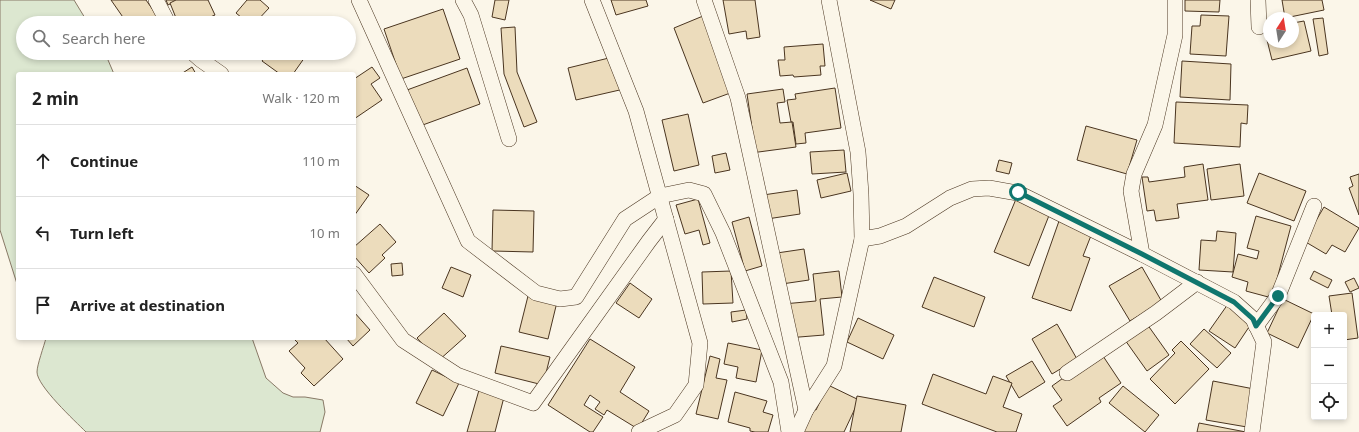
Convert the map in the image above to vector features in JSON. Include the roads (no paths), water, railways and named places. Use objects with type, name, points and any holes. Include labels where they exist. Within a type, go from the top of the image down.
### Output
[{"type":"street","points":[[156,0],[164,16]]},
{"type":"street","points":[[359,0],[468,240],[536,293],[560,299],[576,297],[625,219],[660,196],[689,190],[704,194],[723,233],[781,382],[789,432]]},
{"type":"street","points":[[463,0],[471,14],[509,139]]},
{"type":"street","points":[[592,0],[636,110],[700,343],[696,384],[675,415],[639,432]]},
{"type":"street","points":[[704,0],[738,98],[806,410]]},
{"type":"street","points":[[796,432],[806,410],[834,366],[862,239],[858,152],[829,0]]},
{"type":"street","points":[[1142,254],[1131,190],[1134,174],[1155,125],[1175,35],[1176,0]]},
{"type":"street","points":[[1258,0],[1259,27]]},
{"type":"street","points":[[201,60],[218,72]]},
{"type":"street","points":[[862,239],[880,236],[906,226],[950,198],[972,189],[989,188],[1018,192],[1197,282],[1234,302],[1253,319],[1264,342],[1252,432]]},
{"type":"street","points":[[1256,326],[1278,296],[1314,206]]},
{"type":"street","points":[[356,277],[403,340],[457,375],[533,403],[666,219]]},
{"type":"street","points":[[1067,373],[1156,313],[1197,282]]}]
